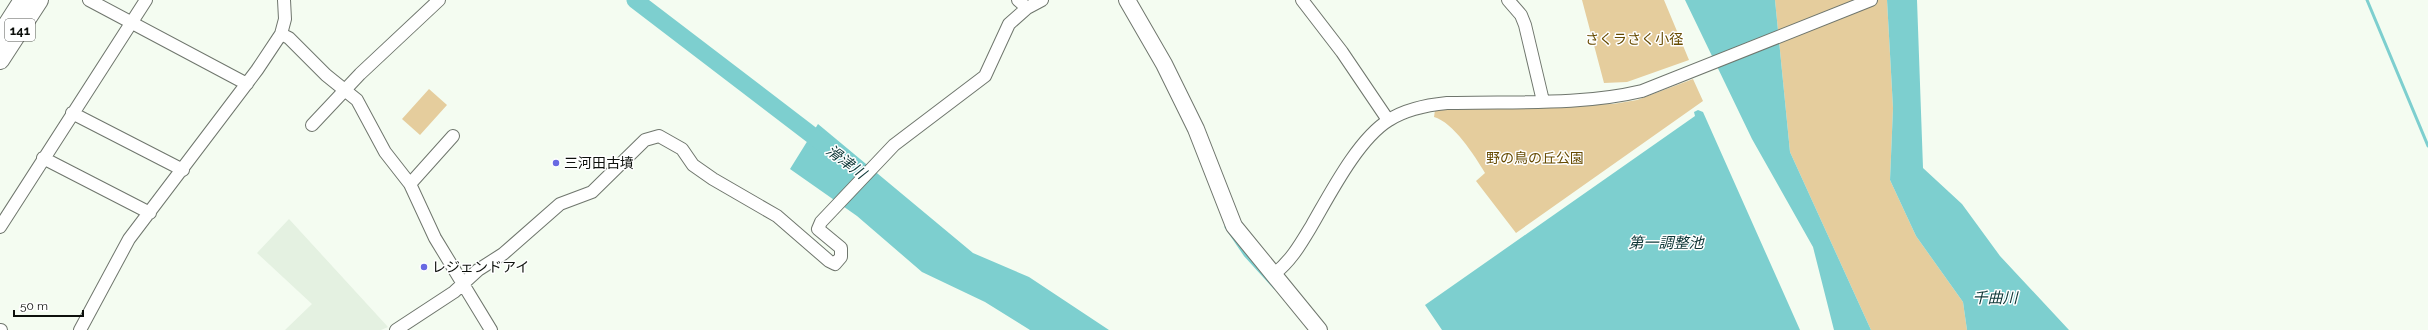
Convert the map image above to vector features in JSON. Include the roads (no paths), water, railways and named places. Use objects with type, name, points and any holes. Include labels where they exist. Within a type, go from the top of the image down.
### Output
[{"type":"highway","name":"141","points":[[0,36],[23,0]]},
{"type":"highway","name":"141","points":[[0,60],[39,0]]},
{"type":"main road","points":[[1127,0],[1164,64],[1196,129],[1234,226],[1319,330]]},
{"type":"street","points":[[0,226],[146,0]]},
{"type":"street","points":[[80,330],[98,299],[114,264],[130,239],[183,170],[221,116],[247,84],[281,34],[285,19],[284,0]]},
{"type":"street","points":[[312,125],[346,89],[439,0]]},
{"type":"street","points":[[396,330],[440,302],[478,270],[503,254],[560,204],[592,192],[645,140],[653,136],[659,136],[682,149],[693,165],[713,179],[777,216],[829,262],[835,264],[841,257],[841,248],[818,229],[821,222],[894,145],[985,76],[1009,24],[1023,4],[1042,0]]},
{"type":"street","points":[[1302,0],[1342,52],[1388,120]]},
{"type":"street","points":[[1508,0],[1521,15],[1525,25],[1543,101]]},
{"type":"street","points":[[1273,275],[1299,248],[1357,153],[1370,135],[1388,120],[1403,113],[1432,105],[1543,101],[1625,95],[1657,86],[1871,0]]},
{"type":"street","points":[[94,1],[247,84]]},
{"type":"street","points":[[281,34],[289,38],[326,75],[346,89],[357,100],[385,152],[410,184],[435,238],[490,330]]},
{"type":"street","points":[[72,113],[183,170]]},
{"type":"street","points":[[410,184],[453,136]]},
{"type":"street","points":[[43,158],[150,213]]},
{"type":"water","points":[[1685,0],[1775,0],[1790,152],[1871,330],[1834,330],[1813,247],[1752,139]]},
{"type":"water","name":"千曲川","points":[[1887,0],[1917,0],[1923,168],[1962,204],[2000,256],[2069,330],[1967,330],[1963,302],[1916,236],[1890,180],[1893,108]]},
{"type":"water","name":"第一調整池","points":[[1698,110],[1703,112],[1800,330],[1442,330],[1425,305],[1695,116],[1694,112]]},
{"type":"water","points":[[818,124],[973,253],[1029,277],[1109,330],[1030,330],[985,302],[922,272],[857,216],[790,169]]},
{"type":"waterway","name":"滑津川","points":[[635,0],[830,149]]},
{"type":"waterway","points":[[2367,0],[2428,146]]},
{"type":"waterway","points":[[1226,227],[1245,255],[1275,288]]},
{"type":"place","name":"三河田古墳","points":[[556,163]]},
{"type":"place","name":"レジェンドアイ","points":[[424,267]]},
{"type":"park label","name":"さくラさく小径","points":[[1634,39]]},
{"type":"park label","name":"野の鳥の丘公園","points":[[1535,158]]}]
